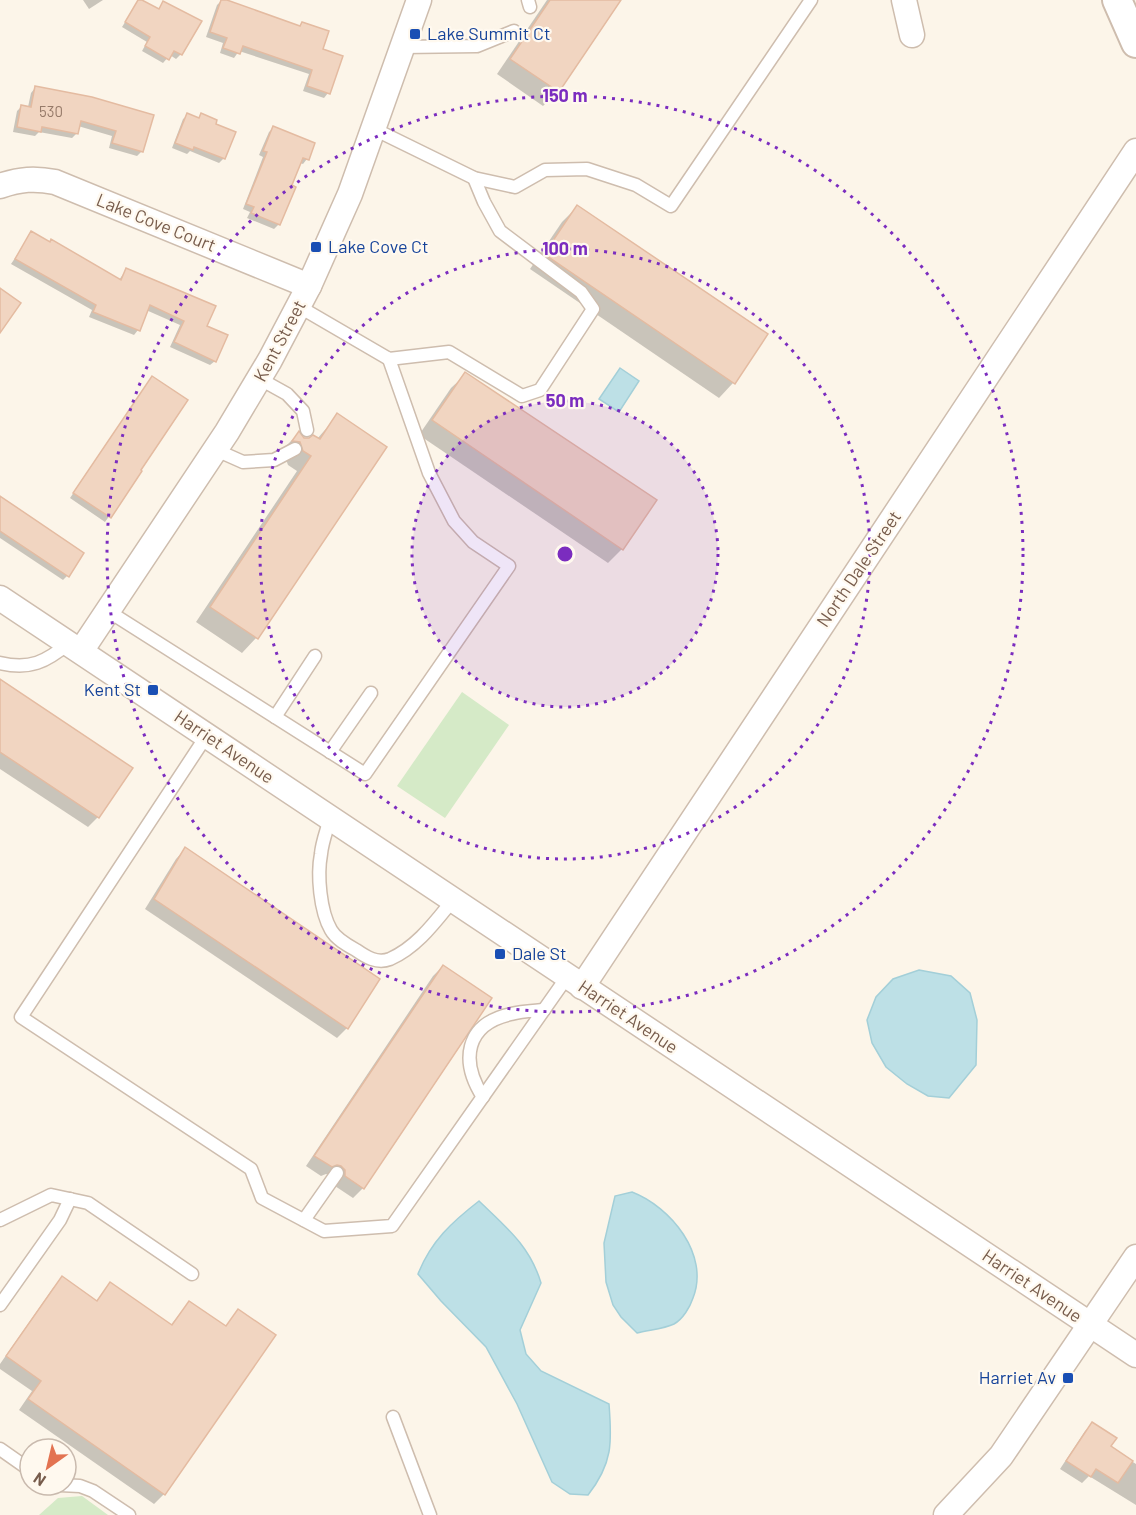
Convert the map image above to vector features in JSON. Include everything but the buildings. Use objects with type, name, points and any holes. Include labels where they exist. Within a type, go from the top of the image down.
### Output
[{"type":"street","points":[[904,0],[912,35]]},
{"type":"street","points":[[1117,0],[1136,43]]},
{"type":"street","name":"Kent Street","points":[[75,647],[108,611],[216,450],[260,378],[304,296],[350,194],[402,47],[413,2]]},
{"type":"street","name":"North Dale Street","points":[[575,982],[1136,151]]},
{"type":"street","name":"Lake Cove Court","points":[[0,186],[19,179],[38,178],[55,182],[304,296]]},
{"type":"street","name":"Harriet Avenue","points":[[0,598],[1136,1355]]},
{"type":"street","points":[[946,1515],[1001,1456],[1136,1257]]},
{"type":"lane","points":[[374,129],[474,178],[515,188],[545,170],[587,169],[636,185],[671,206],[811,0]]},
{"type":"lane","points":[[402,47],[477,46],[514,31]]},
{"type":"lane","points":[[389,359],[449,352],[522,396],[540,390],[593,309],[581,292],[500,231],[474,178]]},
{"type":"lane","points":[[108,611],[365,774],[509,566],[473,542],[454,521],[429,472],[389,359],[304,296]]},
{"type":"lane","points":[[260,378],[287,394],[303,411],[307,430]]},
{"type":"lane","points":[[216,450],[243,462],[274,460],[294,449]]},
{"type":"lane","points":[[0,663],[15,667],[34,665],[75,647]]},
{"type":"lane","points":[[275,717],[315,656]]},
{"type":"lane","points":[[330,752],[371,693]]},
{"type":"lane","points":[[207,735],[21,1017],[251,1169],[262,1198],[324,1231],[392,1226],[544,1010],[575,982]]},
{"type":"lane","points":[[330,818],[320,854],[321,891],[324,913],[339,940],[370,959],[387,960],[404,951],[425,934],[453,900]]},
{"type":"lane","points":[[483,1097],[469,1068],[470,1046],[481,1028],[494,1020],[512,1014],[544,1010]]},
{"type":"lane","points":[[304,1220],[337,1173]]},
{"type":"lane","points":[[0,1220],[51,1195],[88,1203],[192,1274]]},
{"type":"lane","points":[[0,1305],[60,1220],[70,1199]]},
{"type":"lane","points":[[393,1417],[430,1515]]},
{"type":"lane","points":[[0,1449],[18,1462]]},
{"type":"lane","points":[[78,1486],[93,1491],[129,1515]]},
{"type":"green space","points":[[462,692],[509,725],[445,818],[397,786]]},
{"type":"green space","points":[[82,1496],[108,1515],[39,1515],[58,1498]]},
{"type":"water","points":[[620,368],[639,381],[619,412],[599,399]]},
{"type":"water","points":[[919,970],[951,976],[970,993],[977,1020],[976,1065],[949,1098],[928,1096],[907,1084],[886,1067],[872,1043],[867,1020],[876,997],[893,979]]},
{"type":"water","points":[[632,1192],[647,1199],[660,1209],[684,1234],[696,1265],[697,1282],[690,1305],[677,1322],[666,1327],[637,1333],[613,1305],[606,1282],[604,1243],[615,1196]]},
{"type":"water","points":[[479,1201],[524,1248],[541,1283],[520,1330],[526,1354],[541,1371],[609,1404],[609,1452],[602,1473],[588,1495],[570,1494],[552,1482],[517,1404],[486,1347],[418,1274],[429,1252],[443,1233]]},
{"type":"place","name":"Lake Summit Ct","points":[[415,34]]},
{"type":"place","name":"Lake Cove Ct","points":[[316,247]]},
{"type":"place","name":"Kent St","points":[[153,690]]},
{"type":"place","name":"Dale St","points":[[500,954]]},
{"type":"place","name":"Harriet Av","points":[[1068,1378]]}]
